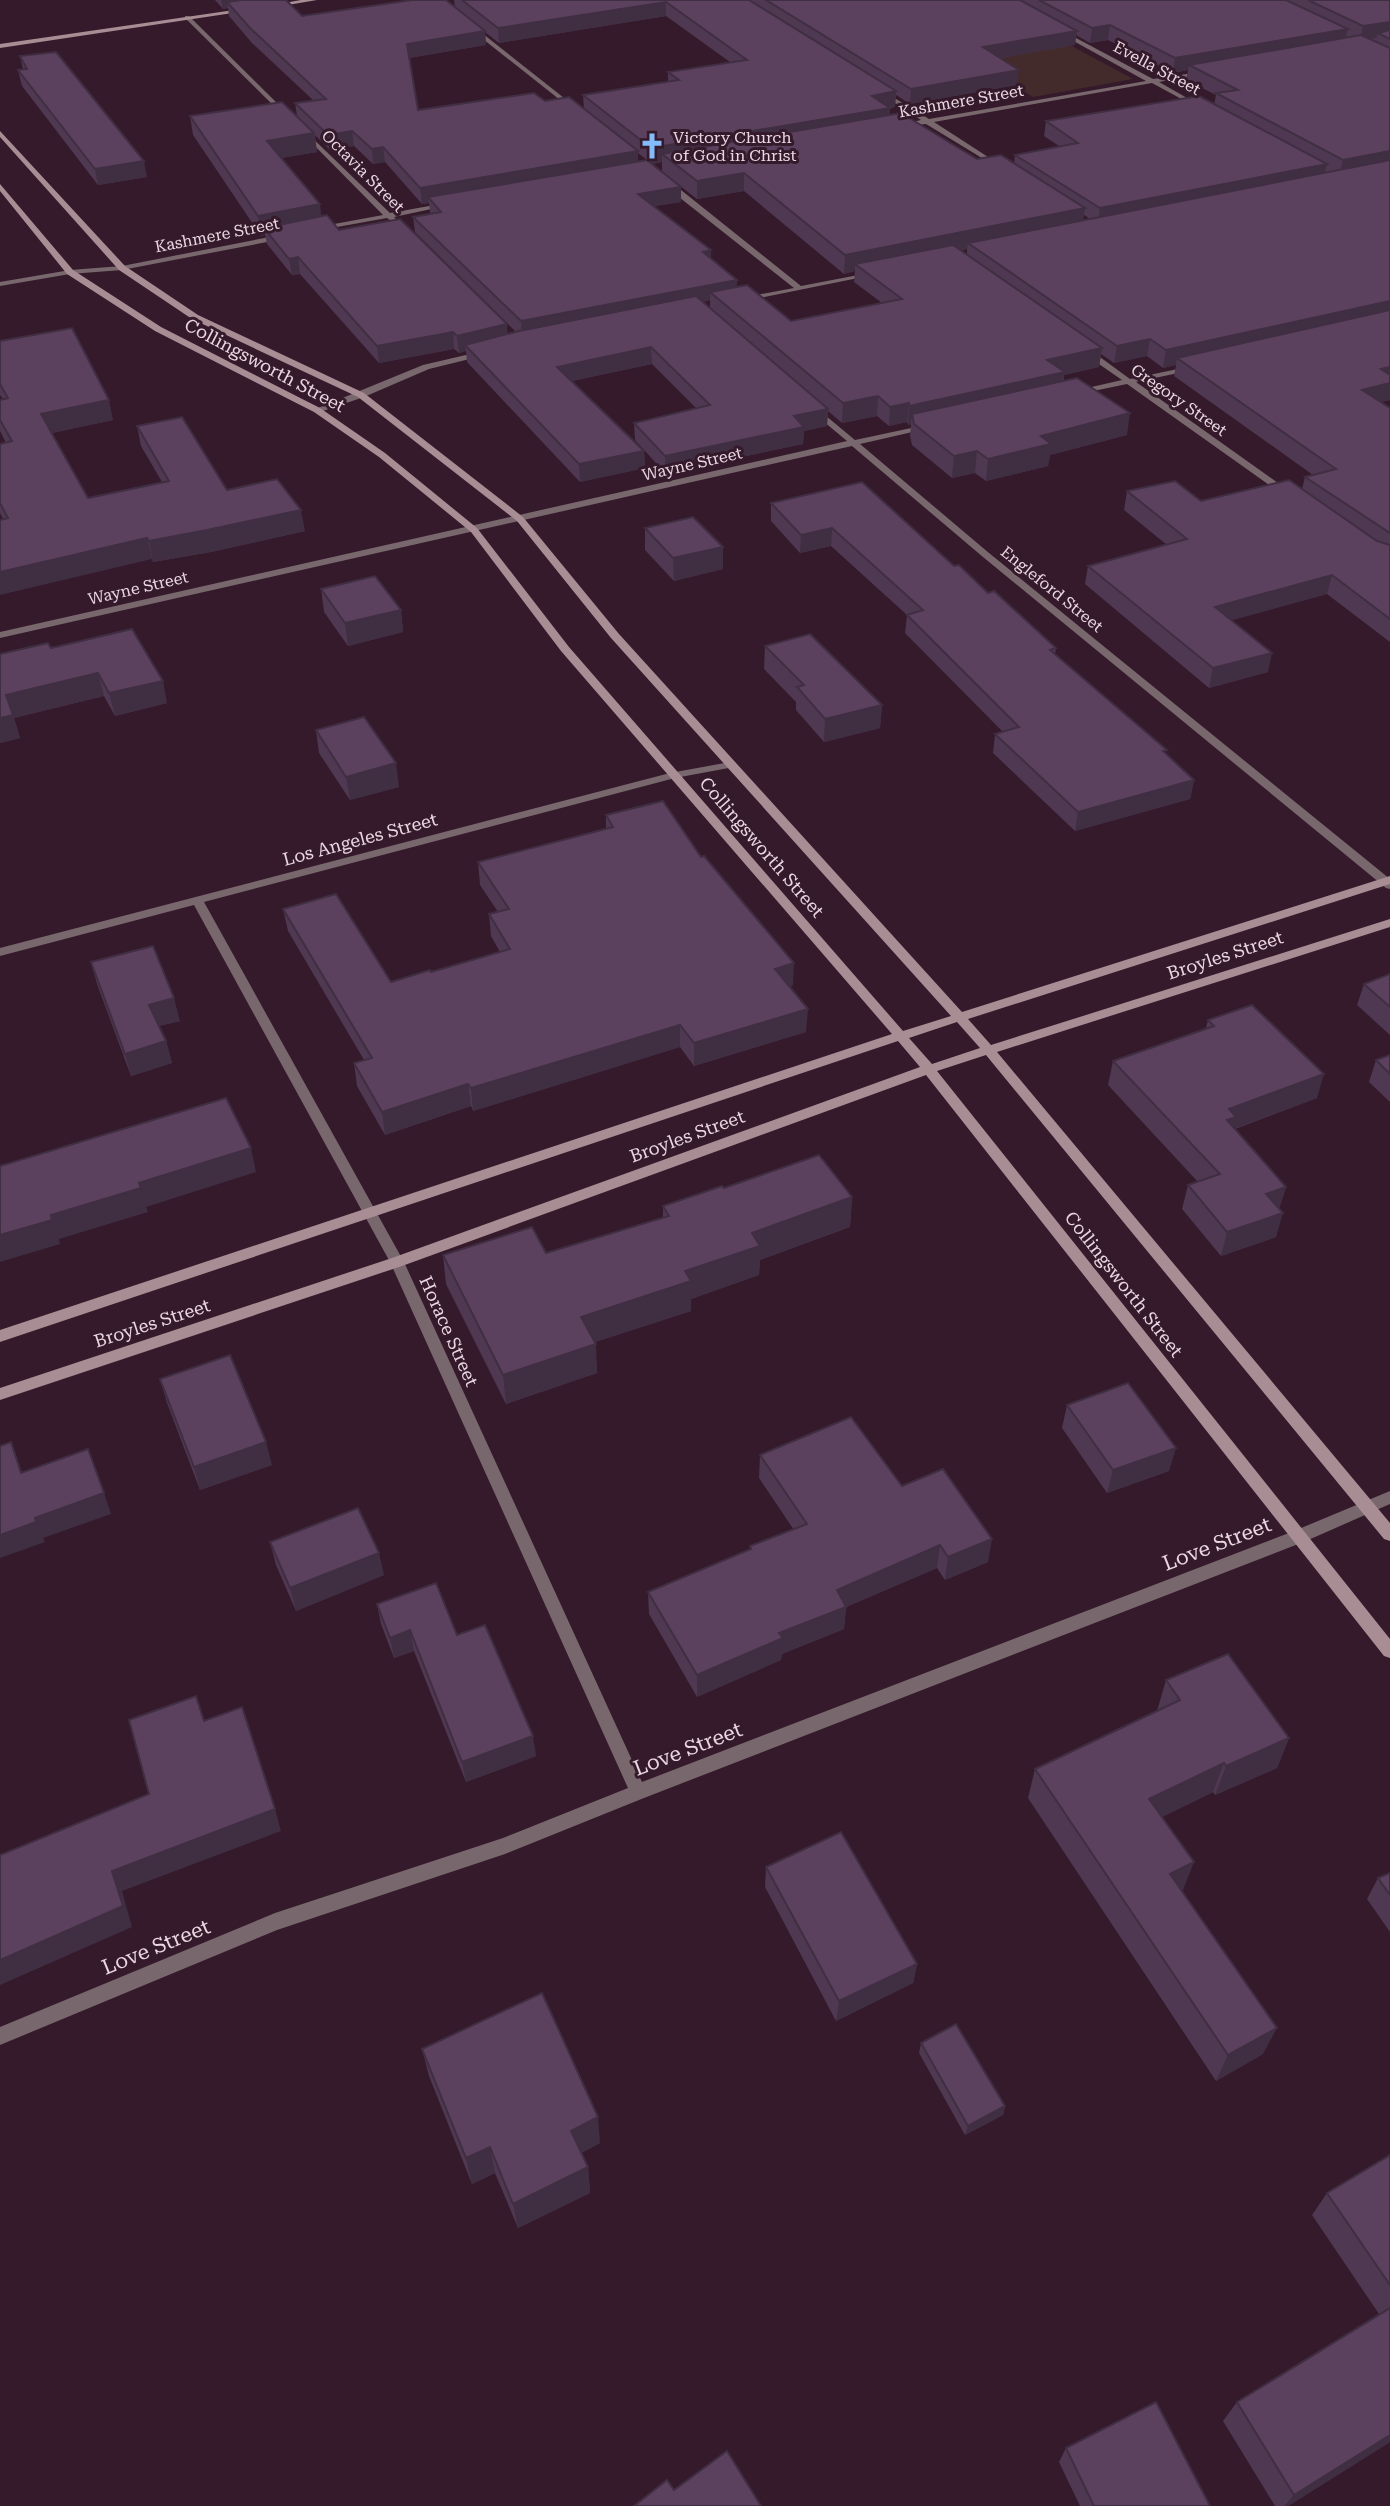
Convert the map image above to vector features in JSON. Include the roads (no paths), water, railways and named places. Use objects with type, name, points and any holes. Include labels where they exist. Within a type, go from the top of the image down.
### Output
[{"type":"main road","points":[[266,7],[313,0]]},
{"type":"main road","points":[[0,46],[254,8]]},
{"type":"main road","name":"Collingsworth Street","points":[[0,133],[122,268],[195,317],[361,396],[520,519],[615,636],[989,1050],[1390,1534]]},
{"type":"main road","name":"Collingsworth Street","points":[[0,186],[71,272],[158,329],[317,410],[382,455],[474,530],[565,649],[929,1069],[1390,1651]]},
{"type":"main road","name":"Broyles Street","points":[[0,1336],[901,1036],[1389,882]]},
{"type":"main road","name":"Broyles Street","points":[[0,1395],[397,1262],[929,1069],[1390,923]]},
{"type":"street","points":[[458,17],[587,119]]},
{"type":"street","name":"Octavia Street","points":[[187,18],[397,224]]},
{"type":"street","name":"Evella Street","points":[[1048,25],[1202,108]]},
{"type":"street","name":"Kashmere Street","points":[[889,128],[1208,72]]},
{"type":"street","points":[[871,85],[1006,172]]},
{"type":"street","points":[[661,178],[799,288]]},
{"type":"street","name":"Kashmere Street","points":[[303,232],[453,204]]},
{"type":"street","name":"Kashmere Street","points":[[0,284],[71,272],[122,268],[291,234]]},
{"type":"street","points":[[737,302],[890,271]]},
{"type":"street","name":"Gregory Street","points":[[1074,343],[1303,505]]},
{"type":"street","points":[[317,410],[361,396],[426,367],[493,350]]},
{"type":"street","points":[[1062,396],[1203,365]]},
{"type":"street","name":"Engleford Street","points":[[802,398],[986,555],[1389,882]]},
{"type":"street","name":"Wayne Street","points":[[0,635],[932,425]]},
{"type":"street","name":"Los Angeles Street","points":[[0,952],[674,775],[730,765]]},
{"type":"street","name":"Horace Street","points":[[197,900],[397,1262],[638,1792]]},
{"type":"street","name":"Love Street","points":[[0,2036],[275,1922],[505,1846],[1300,1536],[1390,1497]]},
{"type":"place","name":"Victory Church of God in Christ","points":[[652,146]]}]
